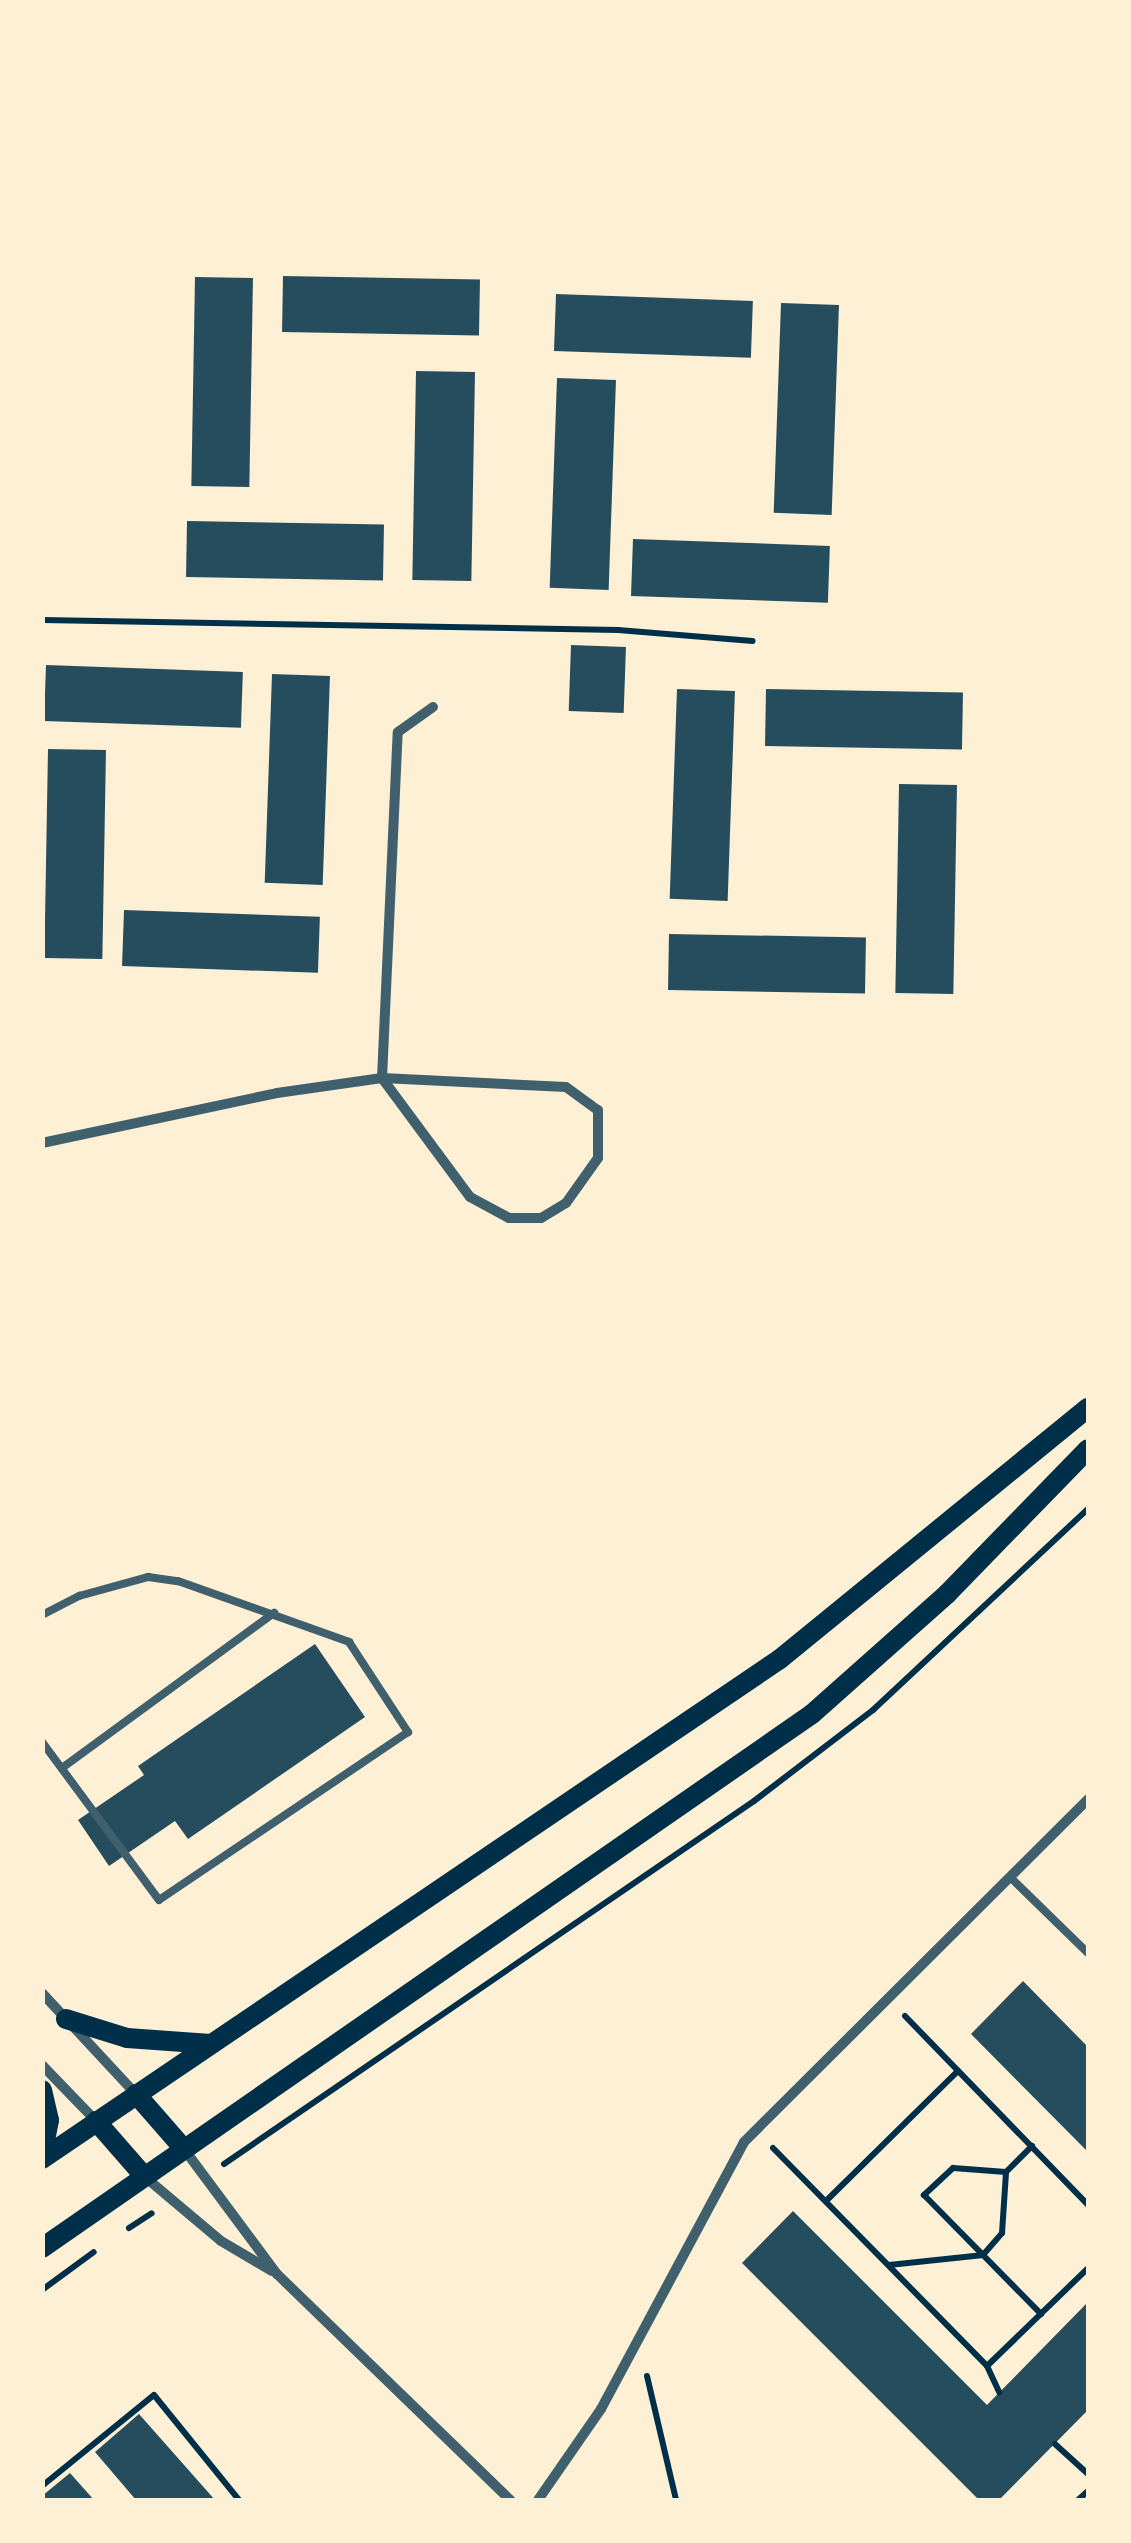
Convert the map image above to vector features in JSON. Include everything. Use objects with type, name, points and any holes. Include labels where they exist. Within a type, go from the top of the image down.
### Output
[{"type":"main road","points":[[42,2157],[780,1658],[1088,1408]]},
{"type":"main road","points":[[42,2248],[812,1714],[947,1594],[1088,1449]]},
{"type":"main road","points":[[66,2018],[127,2038],[212,2044]]},
{"type":"main road","points":[[42,2090],[50,2120],[42,2157]]},
{"type":"main road","points":[[136,2094],[184,2149]]},
{"type":"main road","points":[[96,2121],[144,2176]]},
{"type":"street","points":[[42,1143],[276,1092],[382,1078],[566,1087],[598,1110],[598,1158],[566,1202],[541,1218],[509,1218],[483,1207],[457,1182],[382,1078],[398,732],[433,707]]},
{"type":"street","points":[[538,2500],[601,2410],[744,2142],[1088,1799]]},
{"type":"street","points":[[42,1993],[136,2094]]},
{"type":"street","points":[[42,2064],[96,2121]]},
{"type":"street","points":[[184,2149],[277,2274],[510,2500]]},
{"type":"street","points":[[144,2176],[221,2241],[277,2274]]},
{"type":"lane","points":[[42,1615],[79,1596],[148,1577],[229,1598],[349,1642],[408,1732],[159,1900],[42,1742]]},
{"type":"lane","points":[[62,1768],[274,1613]]},
{"type":"lane","points":[[1010,1877],[1088,1954]]},
{"type":"path","points":[[42,620],[618,630],[753,641]]},
{"type":"path","points":[[902,2014],[1088,2205]]},
{"type":"path","points":[[826,2200],[958,2071]]},
{"type":"path","points":[[888,2265],[983,2254],[1002,2233],[1006,2172],[1032,2146]]},
{"type":"path","points":[[773,2148],[986,2366],[999,2392]]},
{"type":"path","points":[[1006,2172],[953,2168],[924,2194],[1041,2314]]},
{"type":"path","points":[[120,2234],[133,2226]]},
{"type":"path","points":[[42,2290],[107,2242]]},
{"type":"path","points":[[986,2366],[1088,2268]]},
{"type":"path","points":[[647,2376],[676,2500]]},
{"type":"path","points":[[42,2486],[154,2394],[239,2500]]},
{"type":"path","points":[[1055,2444],[1088,2474]]},
{"type":"path","points":[[1078,2500],[1088,2491]]},
{"type":"building","points":[[283,276],[480,279],[479,335],[282,332]]},
{"type":"building","points":[[195,277],[253,278],[249,487],[191,486]]},
{"type":"building","points":[[556,294],[753,301],[751,358],[554,351]]},
{"type":"building","points":[[781,303],[839,305],[832,515],[774,513]]},
{"type":"building","points":[[416,371],[475,372],[471,581],[412,580]]},
{"type":"building","points":[[557,378],[616,380],[609,590],[550,588]]},
{"type":"building","points":[[187,521],[384,524],[383,580],[186,577]]},
{"type":"building","points":[[633,539],[830,546],[828,603],[631,596]]},
{"type":"building","points":[[571,645],[626,647],[624,713],[569,711]]},
{"type":"building","points":[[46,665],[243,672],[241,728],[44,721]]},
{"type":"building","points":[[272,674],[330,676],[323,885],[265,883]]},
{"type":"building","points":[[677,689],[735,691],[728,901],[670,899]]},
{"type":"building","points":[[766,689],[963,692],[962,749],[765,746]]},
{"type":"building","points":[[48,749],[106,750],[102,959],[44,958]]},
{"type":"building","points":[[899,784],[957,785],[953,994],[895,993]]},
{"type":"building","points":[[124,910],[320,917],[318,973],[122,966]]},
{"type":"building","points":[[669,934],[866,937],[865,993],[668,990]]},
{"type":"building","points":[[315,1644],[365,1717],[188,1839],[175,1821],[109,1866],[78,1820],[144,1775],[138,1766]]},
{"type":"building","points":[[1023,1981],[1088,2047],[1088,2152],[971,2034]]},
{"type":"building","points":[[793,2211],[987,2405],[1088,2302],[1088,2410],[999,2500],[979,2500],[742,2263]]},
{"type":"building","points":[[139,2414],[215,2500],[136,2500],[95,2452]]},
{"type":"building","points":[[70,2473],[94,2500],[42,2500],[42,2496]]}]
